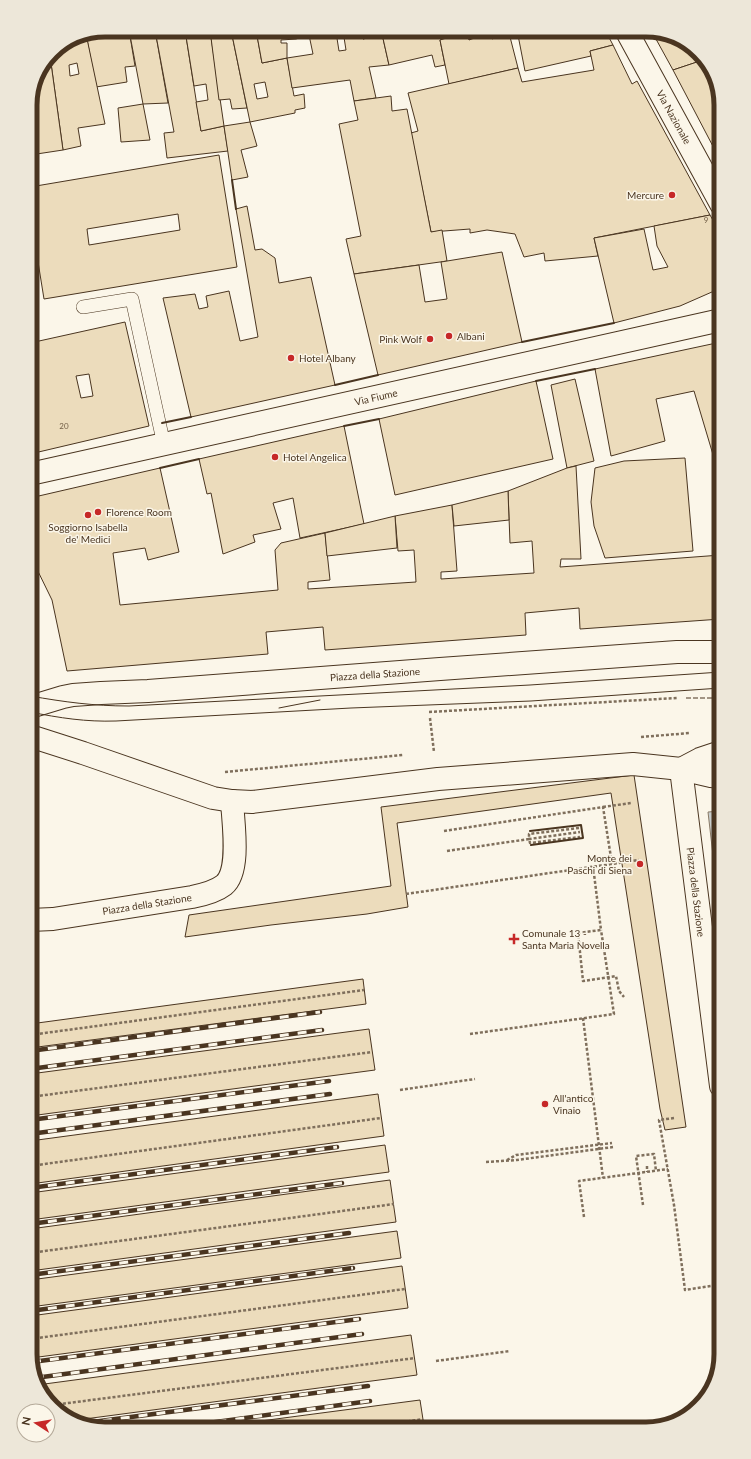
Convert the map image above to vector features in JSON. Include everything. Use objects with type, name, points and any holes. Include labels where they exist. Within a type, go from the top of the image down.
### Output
[{"type":"street","name":"Via Nazionale","points":[[630,37],[714,191]]},
{"type":"street","name":"Via Fiume","points":[[37,472],[714,322]]},
{"type":"street","name":"Piazza della Stazione","points":[[37,705],[63,697],[101,693],[148,692],[669,653],[714,652]]},
{"type":"street","points":[[37,738],[212,798],[232,801],[252,802],[444,779],[633,764],[681,769],[714,776]]},
{"type":"street","points":[[681,769],[700,759],[714,754]]},
{"type":"street","name":"Piazza della Stazione","points":[[681,769],[714,1031]]},
{"type":"street","name":"Piazza della Stazione","points":[[37,920],[53,919],[192,897],[223,885],[228,880],[234,865],[235,852],[232,801]]},
{"type":"lane","points":[[83,307],[132,299],[164,445]]},
{"type":"path","points":[[429,712],[677,698]]},
{"type":"path","points":[[426,753],[434,752],[430,718]]},
{"type":"path","points":[[640,737],[693,733]]},
{"type":"path","points":[[220,772],[410,754]]},
{"type":"path","points":[[444,831],[631,803]]},
{"type":"path","points":[[603,808],[612,864]]},
{"type":"path","points":[[579,828],[529,834],[529,839],[530,843],[580,837]]},
{"type":"path","points":[[447,850],[580,832]]},
{"type":"path","points":[[406,894],[639,860]]},
{"type":"path","points":[[470,1034],[614,1014],[593,866]]},
{"type":"path","points":[[601,930],[578,933],[583,981],[616,976],[619,992],[624,997]]},
{"type":"path","points":[[37,1034],[364,990]]},
{"type":"path","points":[[583,1018],[603,1178]]},
{"type":"path","points":[[37,1096],[372,1052]]},
{"type":"path","points":[[400,1090],[475,1079]]},
{"type":"path","points":[[37,1165],[381,1118]]},
{"type":"path","points":[[674,1118],[659,1120],[674,1206],[685,1290],[711,1286]]},
{"type":"path","points":[[486,1162],[516,1160],[612,1145],[516,1155],[506,1160]]},
{"type":"path","points":[[643,1205],[636,1156],[654,1154],[656,1171]]},
{"type":"path","points":[[647,1166],[647,1172]]},
{"type":"path","points":[[584,1217],[579,1181],[668,1169]]},
{"type":"path","points":[[37,1252],[394,1204]]},
{"type":"path","points":[[37,1338],[405,1289]]},
{"type":"path","points":[[436,1361],[510,1351]]},
{"type":"path","points":[[59,1404],[415,1358]]},
{"type":"path","points":[[404,1422],[423,1419]]},
{"type":"shaded area","points":[[708,812],[714,812],[714,864]]},
{"type":"building","points":[[105,37],[130,37],[135,66],[125,67],[127,82],[96,87],[87,40]]},
{"type":"building","points":[[130,37],[156,37],[168,103],[143,104]]},
{"type":"building","points":[[156,37],[186,37],[201,131],[224,126],[228,151],[167,158],[164,133],[174,132]]},
{"type":"building","points":[[186,37],[211,37],[224,126],[201,131],[196,102],[208,100],[206,84],[194,86]]},
{"type":"building","points":[[211,37],[232,37],[247,108],[232,109],[230,99],[219,100]]},
{"type":"building","points":[[232,37],[257,37],[262,63],[287,58],[294,96],[304,94],[305,108],[295,110],[295,113],[250,122]],"holes":[[[265,82],[268,97],[257,99],[254,84]]]},
{"type":"building","points":[[257,37],[296,37],[296,39],[281,40],[281,43],[287,43],[287,58],[262,63]]},
{"type":"building","points":[[309,37],[337,37],[339,51],[346,50],[344,37],[363,37],[363,39],[371,37],[383,37],[389,65],[369,67],[376,98],[354,101],[350,80],[292,88],[287,58],[313,54]]},
{"type":"building","points":[[383,37],[446,37],[447,39],[440,40],[445,65],[435,67],[432,55],[389,65]]},
{"type":"building","points":[[450,37],[468,37],[469,40],[477,37],[491,37],[492,39],[498,37],[510,37],[518,68],[449,84],[440,40]]},
{"type":"building","points":[[468,37],[477,37],[469,40]]},
{"type":"building","points":[[518,37],[609,37],[613,45],[590,51],[591,56],[525,71]]},
{"type":"building","points":[[655,37],[680,46],[688,51],[698,62],[673,70]]},
{"type":"building","points":[[87,40],[105,124],[78,128],[81,146],[63,150],[51,63],[71,46]],"holes":[[[77,63],[79,74],[70,76],[69,65]]]},
{"type":"building","points":[[613,45],[632,84],[637,81],[710,215],[594,238],[598,256],[545,261],[544,253],[524,257],[515,234],[487,230],[470,233],[470,229],[431,232],[411,133],[418,131],[408,93],[518,68],[522,82],[594,70],[590,51]]},
{"type":"building","points":[[698,62],[705,71],[713,91],[714,148],[673,70]]},
{"type":"building","points":[[51,63],[63,150],[37,154],[37,100],[39,87]]},
{"type":"building","points":[[391,96],[392,111],[407,109],[431,232],[442,230],[447,261],[354,274],[346,239],[361,236],[339,124],[358,120],[354,101]]},
{"type":"building","points":[[143,104],[150,140],[121,142],[118,108]]},
{"type":"building","points":[[250,122],[257,146],[241,150],[248,177],[232,180],[224,126]]},
{"type":"building","points":[[219,155],[237,267],[44,299],[37,256],[37,186]],"holes":[[[178,214],[180,230],[89,245],[87,229]]]},
{"type":"building","points":[[247,206],[255,250],[262,249],[275,258],[279,283],[311,277],[335,385],[191,417],[163,298],[195,294],[199,309],[208,307],[206,296],[229,291],[240,341],[258,337],[236,209]]},
{"type":"building","points":[[710,215],[714,222],[714,291],[680,306],[614,323],[594,238],[644,229],[653,270],[668,267],[657,246],[654,226]]},
{"type":"building","points":[[502,252],[522,342],[378,375],[354,274],[419,265],[425,302],[447,299],[441,262]]},
{"type":"building","points":[[125,322],[149,426],[37,452],[37,341]],"holes":[[[89,374],[93,396],[81,398],[76,376]]]},
{"type":"building","points":[[714,344],[714,458],[694,391],[656,399],[665,441],[611,456],[595,369]]},
{"type":"building","points":[[575,379],[594,461],[567,468],[551,385]]},
{"type":"building","points":[[536,381],[553,459],[395,495],[379,419]]},
{"type":"building","points":[[344,426],[364,524],[300,538],[293,498],[273,503],[281,529],[253,535],[255,542],[223,554],[211,493],[207,494],[199,459]]},
{"type":"building","points":[[685,458],[693,551],[605,558],[594,526],[591,502],[595,468],[624,461]]},
{"type":"building","points":[[576,466],[581,559],[561,559],[560,567],[714,556],[714,619],[580,629],[579,608],[525,613],[526,635],[325,650],[323,627],[266,632],[268,654],[67,671],[52,600],[37,569],[37,496],[160,468],[179,552],[148,560],[145,548],[113,553],[120,605],[278,590],[275,550],[281,543],[325,533],[330,580],[308,582],[308,589],[416,582],[414,550],[398,551],[395,516],[452,505],[457,571],[441,572],[441,579],[534,573],[532,541],[510,543],[508,491],[567,468]]},
{"type":"building","points":[[508,491],[509,520],[454,526],[452,505]]},
{"type":"building","points":[[395,516],[397,548],[327,556],[325,533]]},
{"type":"building","points":[[634,775],[686,1127],[665,1130],[660,1109],[611,793],[397,823],[408,907],[367,914],[185,937],[189,915],[391,886],[381,807]]},
{"type":"building","points":[[363,979],[366,1004],[37,1047],[37,1023]]},
{"type":"building","points":[[369,1029],[375,1070],[37,1115],[37,1073]]},
{"type":"building","points":[[378,1094],[384,1136],[37,1183],[37,1140]]},
{"type":"building","points":[[385,1145],[389,1172],[37,1219],[37,1192]]},
{"type":"building","points":[[390,1180],[396,1222],[37,1270],[37,1228]]},
{"type":"building","points":[[397,1231],[401,1258],[37,1306],[37,1279]]},
{"type":"building","points":[[402,1266],[408,1308],[37,1357],[37,1315]]},
{"type":"building","points":[[411,1335],[417,1375],[85,1419],[63,1408],[51,1396],[44,1384]]},
{"type":"building","points":[[420,1400],[423,1422],[253,1422]]},
{"type":"tram line","points":[[37,697],[79,703],[129,706],[530,685],[714,672]]},
{"type":"tram line","points":[[37,713],[73,719],[116,721],[351,708],[531,701],[714,688]]},
{"type":"tram line","points":[[279,708],[320,700]]},
{"type":"railway","points":[[37,1050],[320,1012]]},
{"type":"railway","points":[[37,1068],[322,1030]]},
{"type":"railway","points":[[37,1119],[329,1081]]},
{"type":"railway","points":[[37,1133],[330,1094]]},
{"type":"railway","points":[[37,1187],[337,1147]]},
{"type":"railway","points":[[37,1223],[342,1183]]},
{"type":"railway","points":[[37,1274],[349,1233]]},
{"type":"railway","points":[[37,1310],[353,1268]]},
{"type":"railway","points":[[38,1361],[359,1319]]},
{"type":"railway","points":[[41,1377],[362,1334]]},
{"type":"railway","points":[[96,1422],[368,1386]]},
{"type":"railway","points":[[216,1422],[370,1401]]},
{"type":"fence","points":[[686,698],[714,698]]},
{"type":"wall","points":[[232,180],[236,209]]},
{"type":"wall","points":[[522,342],[614,323]]},
{"type":"wall","points":[[536,381],[595,369]]},
{"type":"wall","points":[[335,385],[378,375]]},
{"type":"wall","points":[[162,423],[191,417]]},
{"type":"wall","points":[[344,426],[379,419]]},
{"type":"wall","points":[[160,468],[199,459]]},
{"type":"wall","points":[[530,831],[581,825],[583,838],[531,845]]},
{"type":"place","name":"Mercure","points":[[672,195]]},
{"type":"place","name":"Albani","points":[[449,336]]},
{"type":"place","name":"Pink Wolf","points":[[430,339]]},
{"type":"place","name":"Hotel Albany","points":[[291,358]]},
{"type":"place","name":"Hotel Angelica","points":[[275,457]]},
{"type":"place","name":"Florence Room","points":[[98,512]]},
{"type":"place","name":"Soggiorno Isabella de' Medici","points":[[88,515]]},
{"type":"place","name":"Monte dei Paschi di Siena","points":[[640,864]]},
{"type":"place","name":"Comunale 13 - Santa Maria Novella","points":[[514,939]]},
{"type":"place","name":"All'antico Vinaio","points":[[545,1104]]}]
